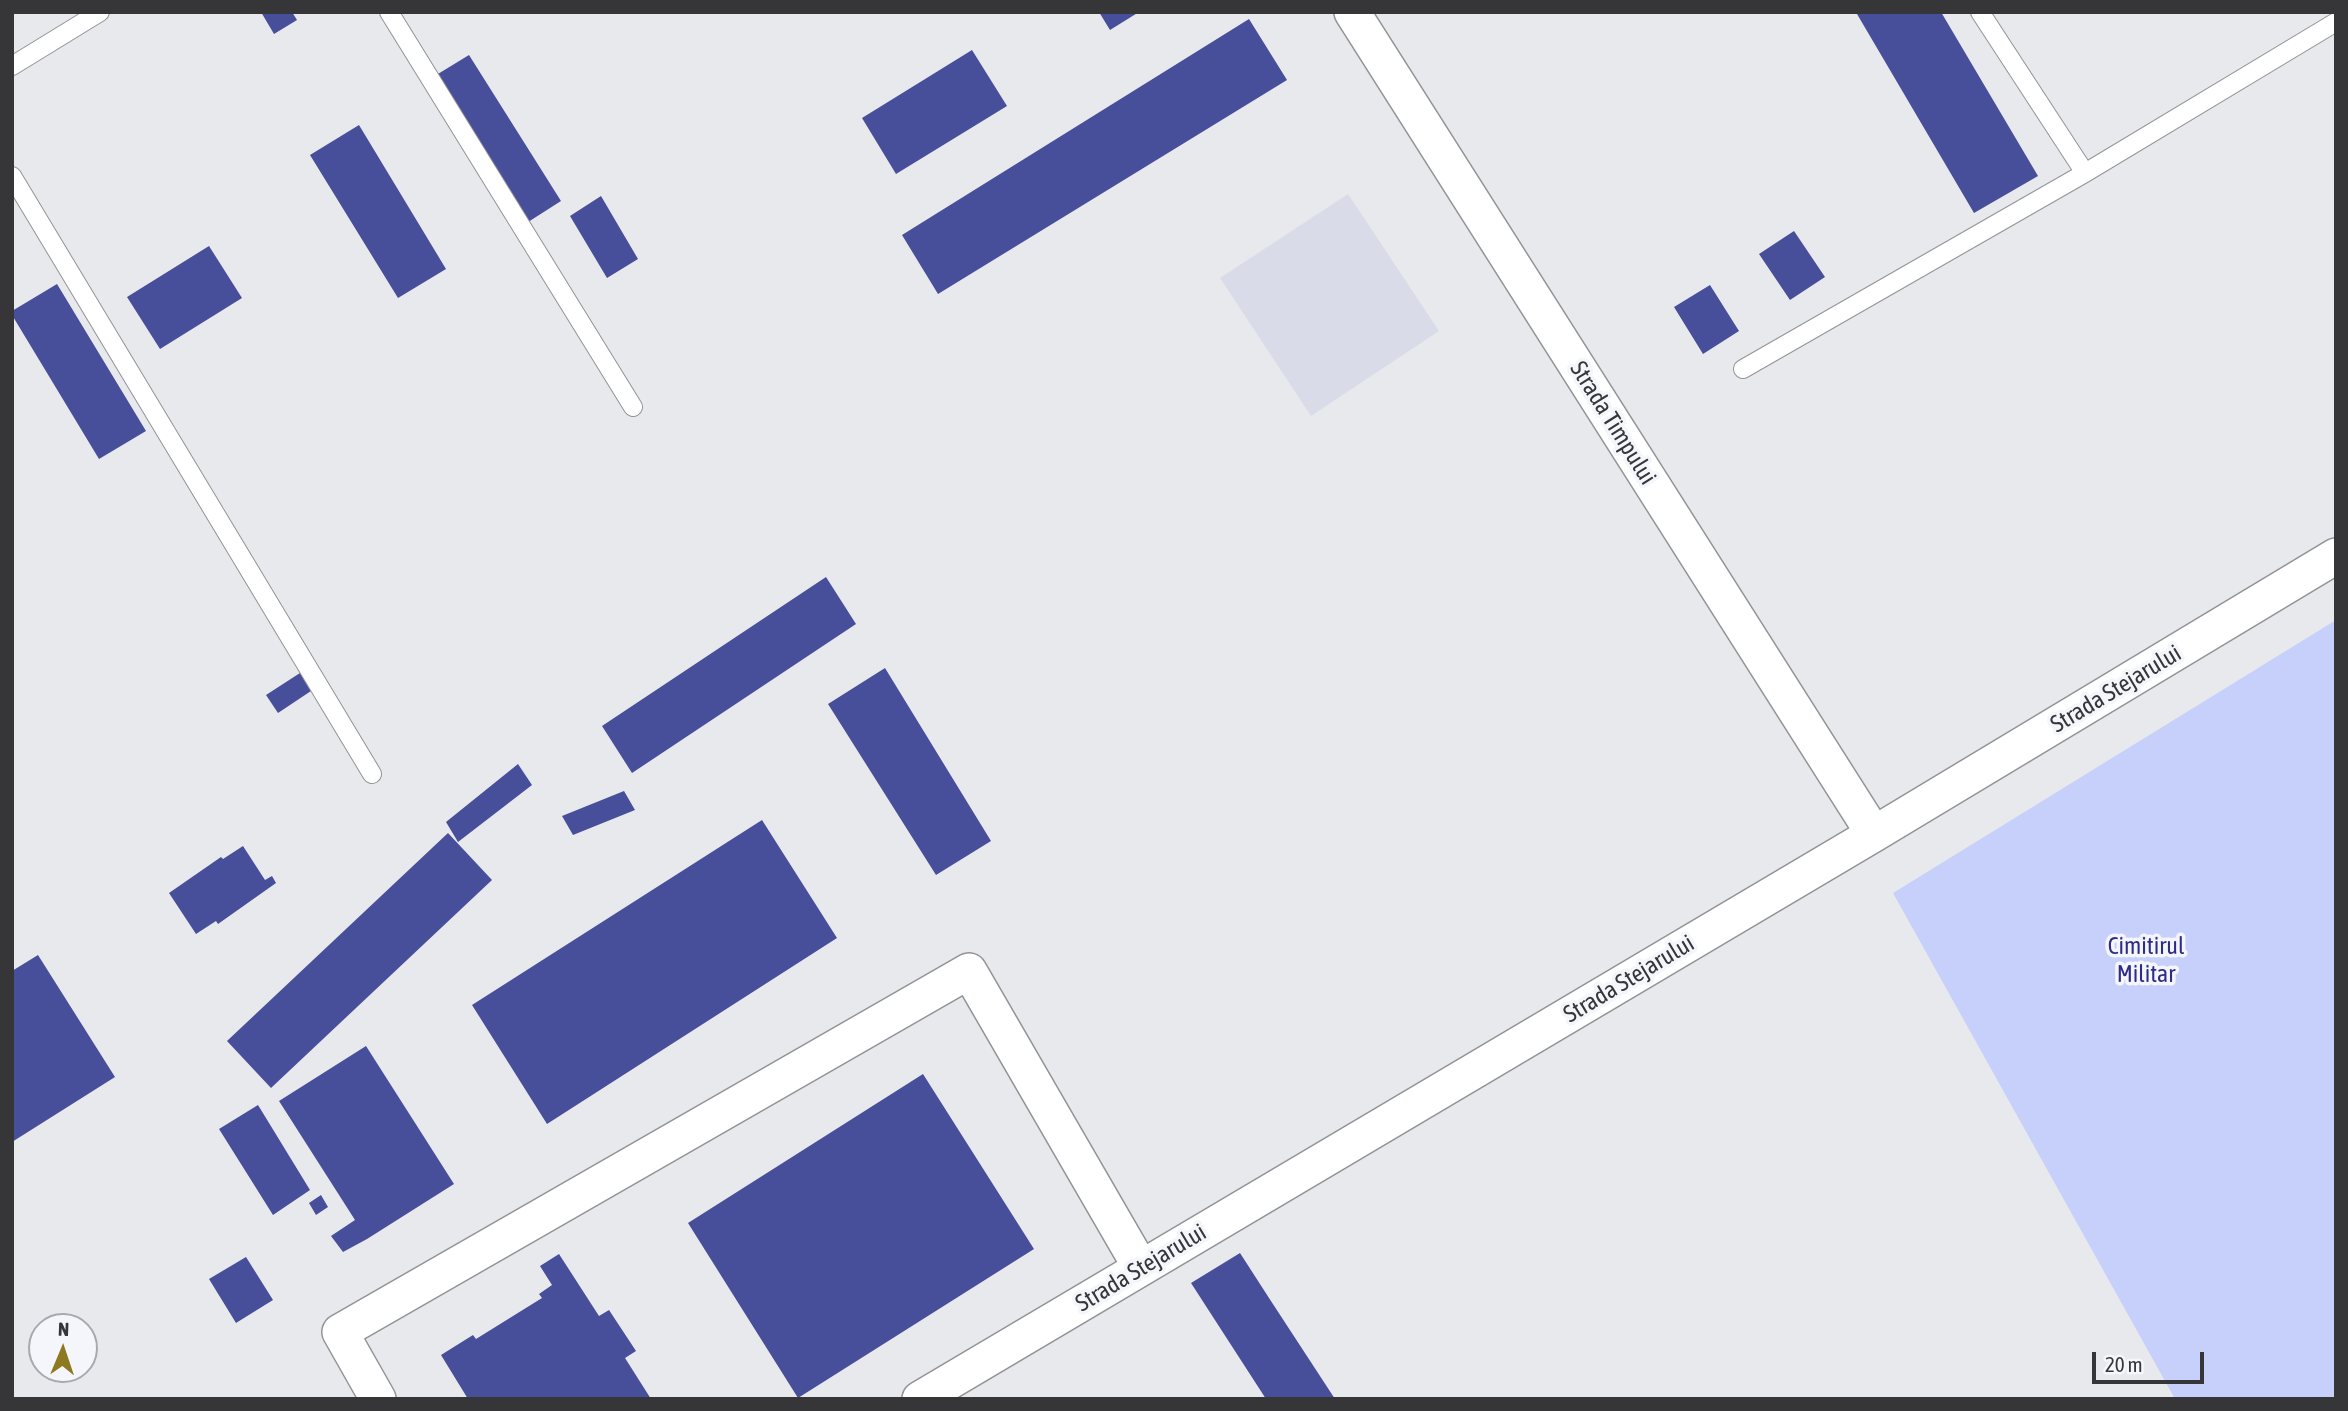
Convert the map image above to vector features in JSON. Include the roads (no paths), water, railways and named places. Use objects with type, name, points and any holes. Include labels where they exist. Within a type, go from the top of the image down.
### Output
[{"type":"street","name":"Strada Timpului","points":[[1352,12],[1874,834]]},
{"type":"street","name":"Strada Stejarului","points":[[920,1399],[1874,834],[2336,556]]},
{"type":"street","points":[[378,1399],[340,1332],[969,971],[1141,1268]]},
{"type":"lane","points":[[12,66],[100,12]]},
{"type":"lane","points":[[388,12],[633,407]]},
{"type":"lane","points":[[1980,12],[2085,173]]},
{"type":"lane","points":[[1743,369],[2085,173],[2336,22]]},
{"type":"lane","points":[[12,176],[372,774]]},
{"type":"park label","name":"Cimitirul Militar","points":[[2146,960]]}]
